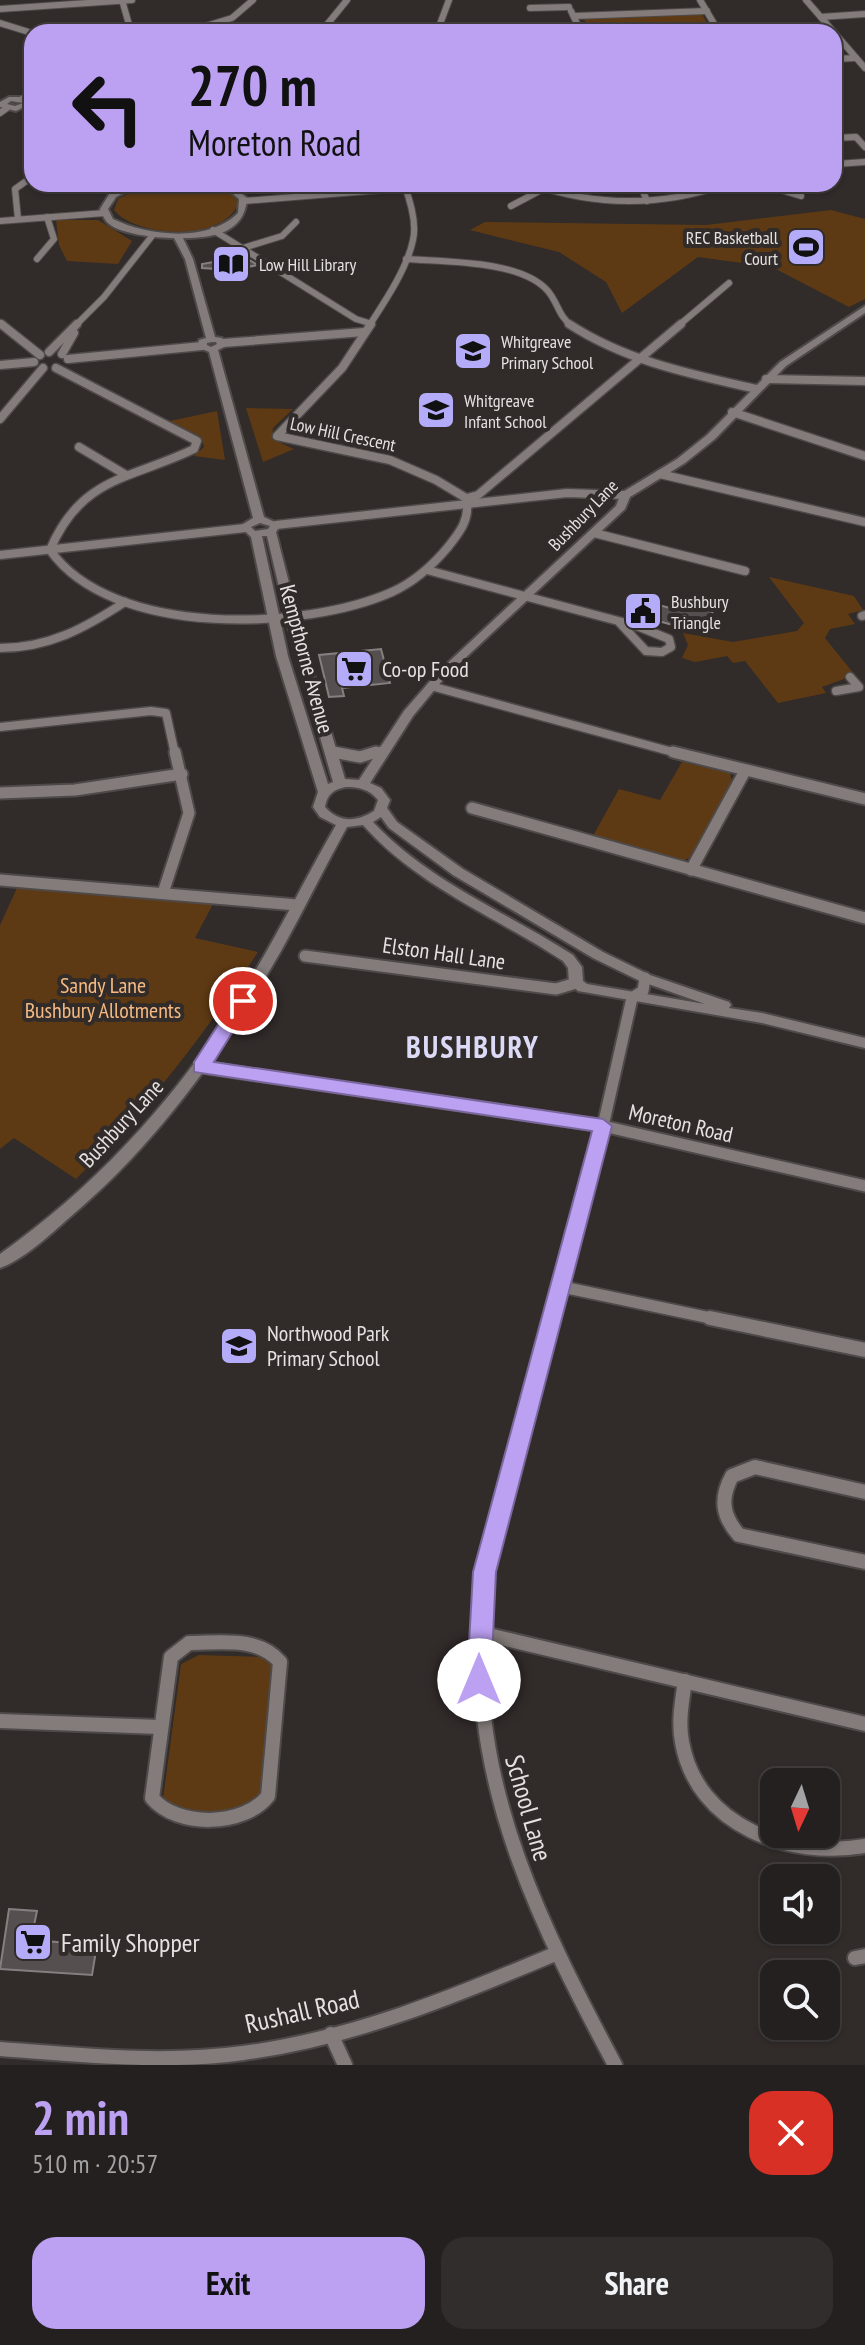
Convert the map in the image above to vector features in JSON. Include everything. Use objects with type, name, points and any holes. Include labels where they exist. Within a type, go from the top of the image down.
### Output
[{"type":"street","points":[[122,0],[129,24]]},
{"type":"street","points":[[0,9],[132,0]]},
{"type":"street","points":[[213,24],[245,9],[253,0]]},
{"type":"street","points":[[328,24],[347,0]]},
{"type":"street","points":[[440,24],[449,0]]},
{"type":"street","points":[[700,0],[714,24]]},
{"type":"street","points":[[806,0],[827,24]]},
{"type":"street","points":[[530,8],[568,3],[578,24]]},
{"type":"street","points":[[574,16],[707,11]]},
{"type":"street","points":[[821,17],[865,14]]},
{"type":"street","points":[[0,23],[24,30]]},
{"type":"street","points":[[842,42],[865,68]]},
{"type":"street","points":[[842,59],[856,58]]},
{"type":"street","points":[[0,94],[4,106],[24,103]]},
{"type":"street","points":[[842,138],[856,137],[865,147]]},
{"type":"street","points":[[842,164],[865,162]]},
{"type":"street","points":[[18,219],[15,189],[24,183]]},
{"type":"street","points":[[105,213],[113,195],[119,192]]},
{"type":"street","points":[[0,221],[105,213],[121,228],[152,236],[178,237],[213,230],[241,215],[244,201],[239,192]]},
{"type":"street","points":[[244,201],[341,192]]},
{"type":"street","points":[[0,365],[41,356],[364,332],[406,259],[414,239],[414,223],[406,192]]},
{"type":"street","points":[[511,206],[537,192]]},
{"type":"street","points":[[556,192],[588,199],[647,201],[681,198],[701,192]]},
{"type":"street","points":[[643,192],[647,201]]},
{"type":"street","points":[[788,192],[801,196]]},
{"type":"street","points":[[37,259],[54,239],[47,217]]},
{"type":"street","points":[[243,248],[287,231],[296,222]]},
{"type":"street","points":[[213,230],[356,319],[369,323]]},
{"type":"street","points":[[287,231],[300,233]]},
{"type":"street","points":[[189,259],[193,235]]},
{"type":"street","points":[[41,356],[78,325],[152,236]]},
{"type":"street","points":[[178,237],[189,259],[216,344],[259,519],[273,528]]},
{"type":"street","points":[[406,259],[485,265],[529,277],[547,290],[555,309],[569,326],[638,360],[756,389]]},
{"type":"street","points":[[468,501],[729,283]]},
{"type":"street","name":"Bushbury Lane","points":[[363,784],[383,750],[431,686],[621,507],[625,495],[711,437],[766,379],[812,342],[865,309]]},
{"type":"street","points":[[349,331],[356,319]]},
{"type":"street","points":[[0,323],[41,356],[43,368],[0,419]]},
{"type":"street","points":[[56,368],[65,356],[78,325]]},
{"type":"street","name":"Low Hill Crescent","points":[[364,332],[342,368],[277,436],[288,441],[324,444],[390,460],[437,478],[468,501]]},
{"type":"street","points":[[43,368],[56,368],[122,405],[197,441],[194,449],[187,453],[126,475],[89,495],[61,524],[50,550]]},
{"type":"street","points":[[766,379],[865,381]]},
{"type":"street","points":[[732,412],[865,456]]},
{"type":"street","points":[[79,447],[126,475]]},
{"type":"street","points":[[660,474],[865,522]]},
{"type":"street","points":[[0,555],[250,531],[468,501],[567,493],[625,495]]},
{"type":"street","points":[[50,550],[70,573],[125,602],[166,614],[212,621],[292,621],[378,597],[427,570],[452,546],[466,518],[468,501]]},
{"type":"street","points":[[250,531],[248,522],[259,519]]},
{"type":"street","name":"Kempthorne Avenue","points":[[273,528],[292,621],[340,784]]},
{"type":"street","name":"Kempthorne Avenue","points":[[250,531],[324,792]]},
{"type":"street","points":[[594,533],[745,571]]},
{"type":"street","points":[[427,570],[524,598],[619,622],[661,634],[669,639],[671,647],[662,652],[646,651],[619,622]]},
{"type":"street","points":[[0,648],[34,647],[67,638],[125,602]]},
{"type":"street","points":[[850,677],[862,688]]},
{"type":"street","points":[[431,686],[745,771],[865,799]]},
{"type":"street","points":[[836,691],[862,688]]},
{"type":"street","points":[[0,727],[161,710],[167,715],[189,813],[163,893]]},
{"type":"street","points":[[331,752],[360,757],[383,750]]},
{"type":"street","points":[[691,870],[745,771]]},
{"type":"street","points":[[0,793],[75,790],[182,774]]},
{"type":"street","points":[[340,784],[363,784],[382,795],[382,809],[366,821],[343,823],[321,811],[319,799],[324,792],[340,784]]},
{"type":"street","points":[[472,808],[865,918]]},
{"type":"street","name":"Elston Hall Lane","points":[[382,809],[393,825],[458,872],[598,955],[645,978],[762,1018]]},
{"type":"street","name":"Elston Hall Lane","points":[[366,821],[376,835],[442,882],[556,950],[575,967]]},
{"type":"street","name":"Bushbury Lane","points":[[0,1262],[49,1230],[139,1141],[201,1067],[274,951],[343,823]]},
{"type":"street","points":[[0,880],[297,905]]},
{"type":"street","points":[[576,983],[575,967],[598,955]]},
{"type":"street","name":"Elston Hall Lane","points":[[305,956],[556,989],[576,983],[592,991],[762,1018],[865,1043]]},
{"type":"street","points":[[632,998],[643,991],[645,978]]},
{"type":"street","name":"School Lane","points":[[615,2065],[555,1954],[512,1845],[483,1726],[480,1633],[485,1572],[558,1286],[603,1126],[632,998]]},
{"type":"street","name":"Moreton Road","points":[[201,1067],[603,1126],[865,1186]]},
{"type":"street","points":[[558,1286],[865,1350]]},
{"type":"street","points":[[865,1492],[755,1467],[732,1476],[723,1499],[723,1513],[728,1524],[739,1535],[865,1562]]},
{"type":"street","points":[[480,1633],[865,1724]]},
{"type":"street","points":[[183,1646],[260,1646],[276,1655],[280,1662],[268,1796],[256,1810],[244,1817],[171,1815],[162,1810],[152,1798],[159,1727],[171,1657],[183,1646]]},
{"type":"street","points":[[685,1681],[680,1730],[683,1749],[700,1784],[727,1816],[755,1836],[802,1850],[825,1852],[865,1846]]},
{"type":"street","points":[[0,1721],[159,1727]]},
{"type":"street","name":"Rushall Road","points":[[0,2049],[178,2057],[272,2050],[452,1997],[555,1954]]},
{"type":"street","points":[[331,2034],[345,2065]]},
{"type":"green space","points":[[702,14],[708,24],[586,24],[584,19]]},
{"type":"green space","points":[[132,192],[227,192],[235,196],[238,204],[229,216],[216,225],[179,232],[141,226],[125,219],[114,210],[118,199]]},
{"type":"green space","points":[[831,210],[865,219],[865,299],[849,307],[772,267],[698,257],[622,313],[606,282],[559,252],[470,230],[485,222],[706,225]]},
{"type":"green space","points":[[56,220],[98,220],[132,241],[118,264],[67,261],[59,245]]},
{"type":"green space","points":[[246,408],[293,409],[273,428],[272,439],[294,449],[263,462]]},
{"type":"green space","points":[[217,411],[225,460],[194,456],[204,447],[201,437],[170,421]]},
{"type":"green space","points":[[769,577],[854,596],[863,610],[848,614],[855,624],[830,629],[825,638],[855,675],[822,687],[826,693],[778,703],[745,661],[733,663],[727,656],[695,662],[682,658],[688,645],[683,633],[733,642],[797,631],[804,623]]},
{"type":"green space","points":[[682,762],[730,773],[732,782],[689,858],[682,861],[593,836],[619,789],[660,800]]},
{"type":"green space","name":"Sandy Lane Bushbury Allotments","points":[[17,888],[213,904],[195,938],[258,952],[173,1071],[76,1179],[14,1138],[0,1149],[0,925]]},
{"type":"green space","points":[[199,1655],[260,1657],[270,1662],[273,1671],[260,1796],[237,1813],[174,1810],[163,1799],[181,1664]]},
{"type":"building","points":[[230,259],[249,260],[258,265],[232,270],[202,268],[202,264]]},
{"type":"building","points":[[682,601],[716,607],[699,632],[636,615],[652,603],[677,610]]},
{"type":"building","name":"Co-op Food","points":[[381,649],[390,683],[342,688],[344,696],[329,697],[319,655]]},
{"type":"building","name":"Family Shopper","points":[[9,1909],[37,1911],[31,1940],[97,1945],[92,1975],[0,1969]]},
{"type":"place","name":"REC Basketball Court","points":[[806,247]]},
{"type":"place","name":"Low Hill Library","points":[[231,264]]},
{"type":"place","name":"Whitgreave Primary School","points":[[473,351]]},
{"type":"place","name":"Whitgreave Infant School","points":[[436,410]]},
{"type":"place","name":"Bushbury Triangle","points":[[643,611]]},
{"type":"place","name":"Co-op Food","points":[[354,669]]},
{"type":"place","name":"Northwood Park Primary School","points":[[239,1346]]},
{"type":"place","name":"Family Shopper","points":[[33,1942]]},
{"type":"district","name":"BUSHBURY","points":[[473,1046]]},
{"type":"route","points":[[243,1001],[201,1067],[603,1126],[558,1286],[485,1572],[479,1680]]}]
